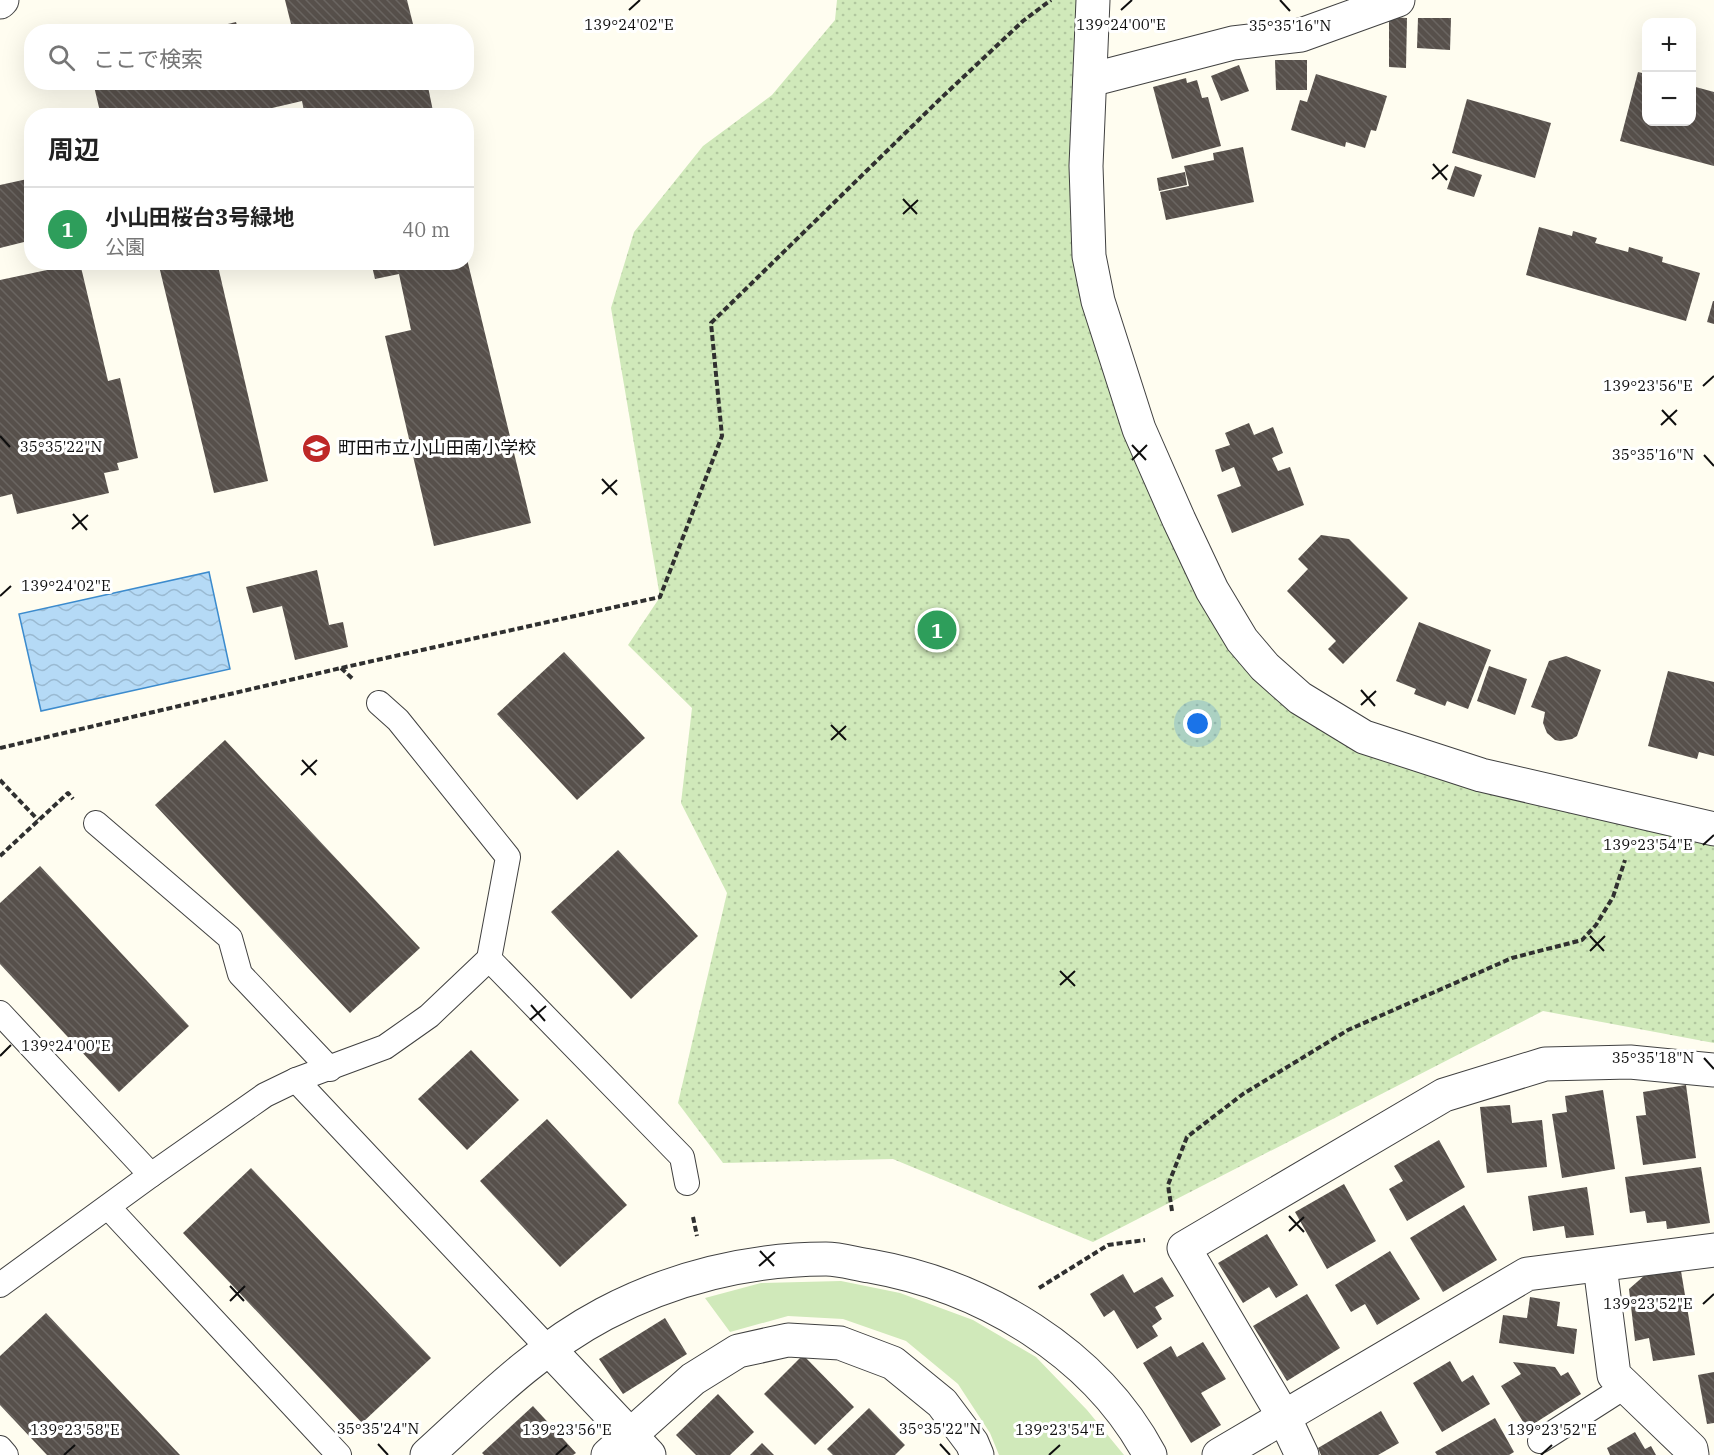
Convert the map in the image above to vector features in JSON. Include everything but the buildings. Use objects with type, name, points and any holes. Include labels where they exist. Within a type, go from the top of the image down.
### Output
[{"type":"street","points":[[1093,0],[1086,166],[1089,256],[1098,301],[1139,429],[1212,590],[1242,640],[1265,668],[1300,698],[1365,737],[1481,775],[1714,829]]},
{"type":"street","points":[[1090,80],[1233,43],[1301,35],[1398,0]]},
{"type":"street","points":[[1302,1455],[1284,1417],[1184,1248],[1444,1095],[1545,1064],[1630,1062],[1714,1070]]},
{"type":"street","points":[[1219,1455],[1527,1274],[1714,1250]]},
{"type":"street","points":[[427,1455],[548,1348],[604,1314],[667,1287],[748,1264],[828,1259],[900,1271],[978,1299],[1010,1315],[1050,1341],[1108,1394],[1150,1455]]},
{"type":"street","points":[[1600,1266],[1614,1375],[1691,1449],[1692,1455]]},
{"type":"street","points":[[548,1348],[629,1448],[693,1379],[738,1351],[788,1340],[840,1343],[893,1363],[942,1403],[972,1443],[977,1455]]},
{"type":"lane","points":[[0,1285],[265,1095],[296,1080],[386,1047],[429,1016],[489,959],[508,856],[398,720],[379,703]]},
{"type":"lane","points":[[96,824],[230,938],[240,974],[330,1068]]},
{"type":"lane","points":[[489,959],[682,1157],[687,1184]]},
{"type":"lane","points":[[0,1013],[151,1175]]},
{"type":"lane","points":[[296,1080],[548,1348]]},
{"type":"lane","points":[[108,1207],[339,1455]]},
{"type":"lane","points":[[1540,1441],[1626,1386]]},
{"type":"lane","points":[[0,1448],[6,1455]]},
{"type":"path","points":[[0,748],[341,668],[660,597],[722,436],[711,323],[939,100],[1023,21],[1051,0]]},
{"type":"path","points":[[341,668],[357,683]]},
{"type":"path","points":[[0,780],[38,820]]},
{"type":"path","points":[[0,856],[68,793],[96,824]]},
{"type":"path","points":[[1184,1248],[1173,1217],[1168,1185],[1187,1137],[1243,1094],[1348,1030],[1512,958],[1581,940],[1596,925],[1612,897],[1625,860]]},
{"type":"path","points":[[1030,1293],[1108,1245]]},
{"type":"green space","points":[[837,0],[1093,0],[1089,256],[1212,590],[1329,717],[1714,829],[1714,1043],[1543,1011],[1093,1242],[893,1159],[723,1163],[678,1103],[727,893],[681,803],[692,708],[628,645],[660,597],[611,308],[634,232],[703,146],[772,95],[835,20]]},
{"type":"green space","points":[[841,1281],[900,1293],[973,1320],[1036,1357],[1087,1410],[1124,1455],[999,1455],[990,1433],[958,1384],[906,1341],[843,1319],[788,1316],[730,1332],[705,1298],[761,1283]]},
{"type":"water","points":[[209,572],[230,669],[41,711],[19,614]]},
{"type":"place","name":"町田市立小山田南小学校","points":[[317,448]]},
{"type":"place","name":"小山田桜台3号緑地","points":[[937,630]]}]
